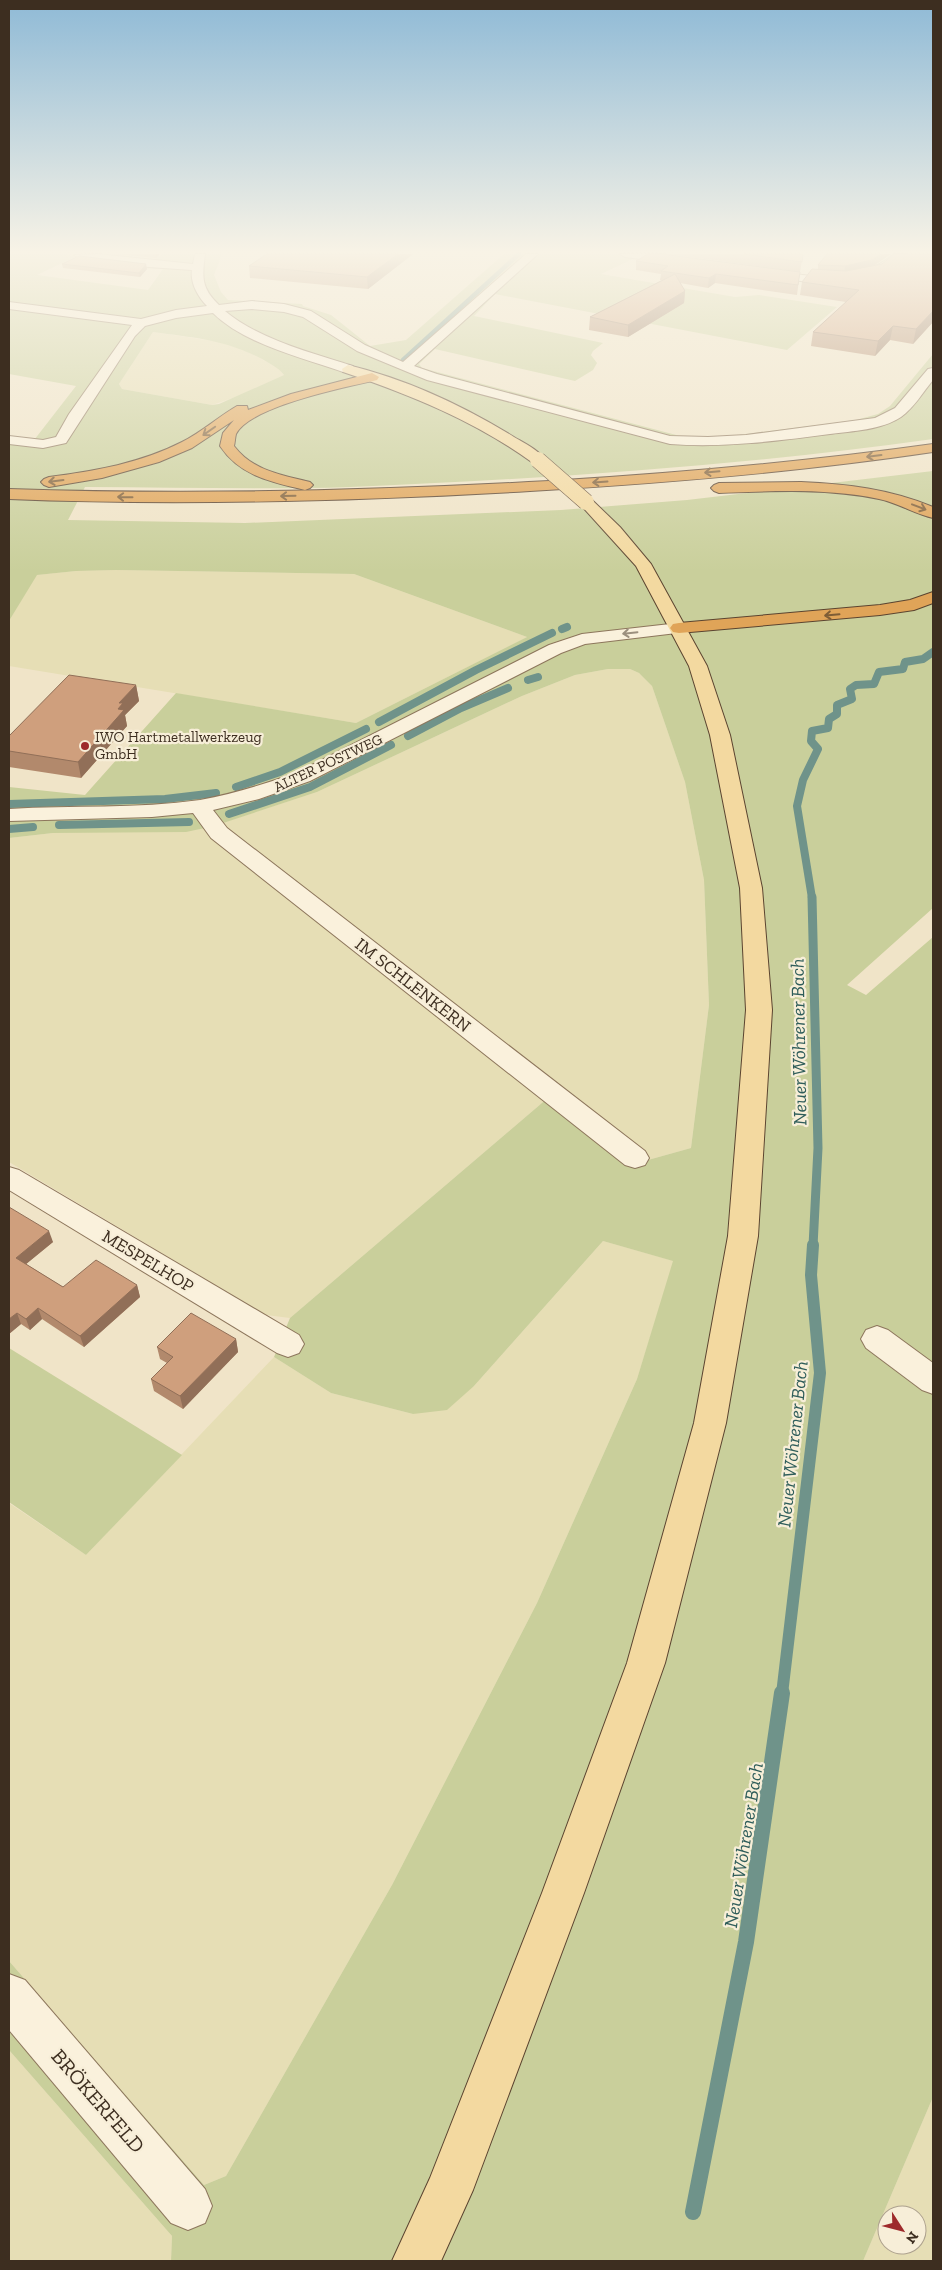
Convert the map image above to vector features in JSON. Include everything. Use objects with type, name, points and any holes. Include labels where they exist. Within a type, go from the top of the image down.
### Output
[{"type":"highway","points":[[9,484],[86,477],[131,467],[161,457],[187,445],[234,413],[250,405],[348,368]]},
{"type":"highway","points":[[372,377],[267,406],[243,418],[231,431],[227,446],[233,457],[242,465],[270,477],[336,488],[441,491]]},
{"type":"highway","points":[[9,494],[236,497],[441,491],[635,480],[810,463],[933,448]]},
{"type":"highway","points":[[9,508],[233,510],[384,507],[494,502],[697,488],[933,462]]},
{"type":"highway","points":[[697,488],[823,487],[864,492],[906,502],[933,513]]},
{"type":"highway","points":[[690,639],[914,605],[933,598]]},
{"type":"highway","points":[[732,640],[902,619],[933,612]]},
{"type":"main road","points":[[348,368],[418,394],[461,413],[518,444],[568,484],[614,530],[643,564],[690,639],[720,735],[751,888],[758,1010],[743,1236],[710,1423],[646,1663],[560,1902],[449,2190],[416,2261]]},
{"type":"street","points":[[9,440],[43,444],[62,440],[76,414],[112,360]]},
{"type":"street","points":[[325,360],[348,368]]},
{"type":"street","points":[[389,360],[432,377],[670,440],[692,442],[740,441],[855,426],[884,419],[895,414],[933,372]]},
{"type":"street","points":[[405,367],[413,360]]},
{"type":"street","name":"ALTER POSTWEG","points":[[9,815],[121,812],[199,806],[268,791],[303,777],[513,670],[581,651],[690,639]]},
{"type":"street","name":"IM SCHLENKERN","points":[[199,806],[219,833],[635,1158]]},
{"type":"street","name":"MESPELHOP","points":[[9,1177],[288,1344]]},
{"type":"street","points":[[877,1339],[933,1381]]},
{"type":"street","name":"BRÖKERFELD","points":[[9,1996],[188,2206]]},
{"type":"shaded area","points":[[135,360],[263,360],[278,368],[284,375],[236,397],[212,405],[122,389],[119,384]]},
{"type":"shaded area","points":[[116,570],[354,574],[527,637],[356,723],[9,666],[9,621],[36,575]]},
{"type":"shaded area","points":[[608,669],[630,669],[639,673],[652,686],[685,782],[704,880],[709,1005],[691,1148],[648,1160],[556,1091],[290,1318],[266,1315],[9,1162],[9,838],[53,833],[213,826],[317,792],[522,696],[575,675]]},
{"type":"shaded area","points":[[603,1241],[674,1261],[637,1379],[537,1603],[392,1885],[226,2176],[204,2185],[9,1961],[9,1503],[86,1555],[274,1357],[331,1393],[413,1414],[474,1386]]},
{"type":"shaded area","points":[[9,2050],[172,2236],[171,2261],[9,2261]]},
{"type":"shaded area","points":[[933,2097],[933,2261],[863,2261],[877,2228],[877,2255],[927,2255],[927,2205],[887,2205]]},
{"type":"green space","points":[[9,360],[135,360],[119,384],[122,389],[212,405],[219,404],[284,375],[264,360],[423,360],[419,364],[422,368],[680,436],[724,437],[856,420],[878,414],[890,406],[928,360],[933,360],[933,439],[716,464],[496,480],[317,488],[85,487],[68,520],[245,523],[561,510],[687,500],[933,471],[933,908],[847,985],[866,995],[933,937],[933,2097],[887,2205],[877,2205],[877,2228],[863,2261],[171,2261],[172,2236],[9,2050],[9,1961],[204,2185],[226,2176],[392,1885],[537,1603],[637,1379],[673,1261],[603,1241],[474,1386],[447,1410],[413,1414],[331,1393],[274,1357],[290,1318],[556,1091],[648,1160],[691,1148],[709,1005],[704,880],[685,782],[652,686],[639,673],[630,669],[608,669],[575,675],[522,696],[317,792],[214,826],[186,832],[53,833],[9,838],[9,787],[85,795],[176,693],[356,723],[527,637],[354,574],[116,570],[76,571],[37,575],[9,621],[9,441],[31,444],[76,386],[9,374]]},
{"type":"green space","points":[[483,360],[595,360],[597,363],[593,370],[575,381]]},
{"type":"green space","points":[[9,1348],[182,1455],[86,1555],[9,1502]]},
{"type":"building","points":[[69,675],[136,685],[119,703],[123,703],[118,709],[124,710],[78,762],[9,751],[9,736]]},
{"type":"building","points":[[9,1207],[49,1231],[16,1258],[63,1287],[96,1260],[137,1285],[80,1336],[38,1308],[26,1319],[17,1313],[9,1319]]},
{"type":"building","points":[[191,1313],[236,1339],[180,1396],[151,1379],[173,1357],[157,1347]]},
{"type":"waterway","points":[[562,629],[567,627],[565,628]]},
{"type":"waterway","points":[[379,722],[476,670],[552,633]]},
{"type":"waterway","name":"Neuer Wöhrener Bach","points":[[812,898],[797,806],[803,780],[818,749],[811,741],[812,731],[828,728],[829,719],[837,714],[837,705],[852,699],[850,689],[856,685],[874,684],[879,672],[903,669],[905,662],[923,659],[933,652]]},
{"type":"waterway","points":[[528,680],[538,677]]},
{"type":"waterway","points":[[408,736],[461,708],[508,688]]},
{"type":"waterway","points":[[236,787],[280,772],[366,729]]},
{"type":"waterway","points":[[229,814],[310,787],[391,745]]},
{"type":"waterway","points":[[9,804],[165,799],[216,793]]},
{"type":"waterway","points":[[59,825],[189,822]]},
{"type":"waterway","points":[[9,829],[33,827]]},
{"type":"waterway","name":"Neuer Wöhrener Bach","points":[[812,897],[818,1148],[813,1246]]},
{"type":"waterway","name":"Neuer Wöhrener Bach","points":[[782,1694],[820,1373],[811,1275],[813,1245]]},
{"type":"waterway","name":"Neuer Wöhrener Bach","points":[[693,2212],[746,1942],[782,1693]]},
{"type":"place","name":"IWO Hartmetallwerkzeug GmbH","points":[[85,746]]}]
